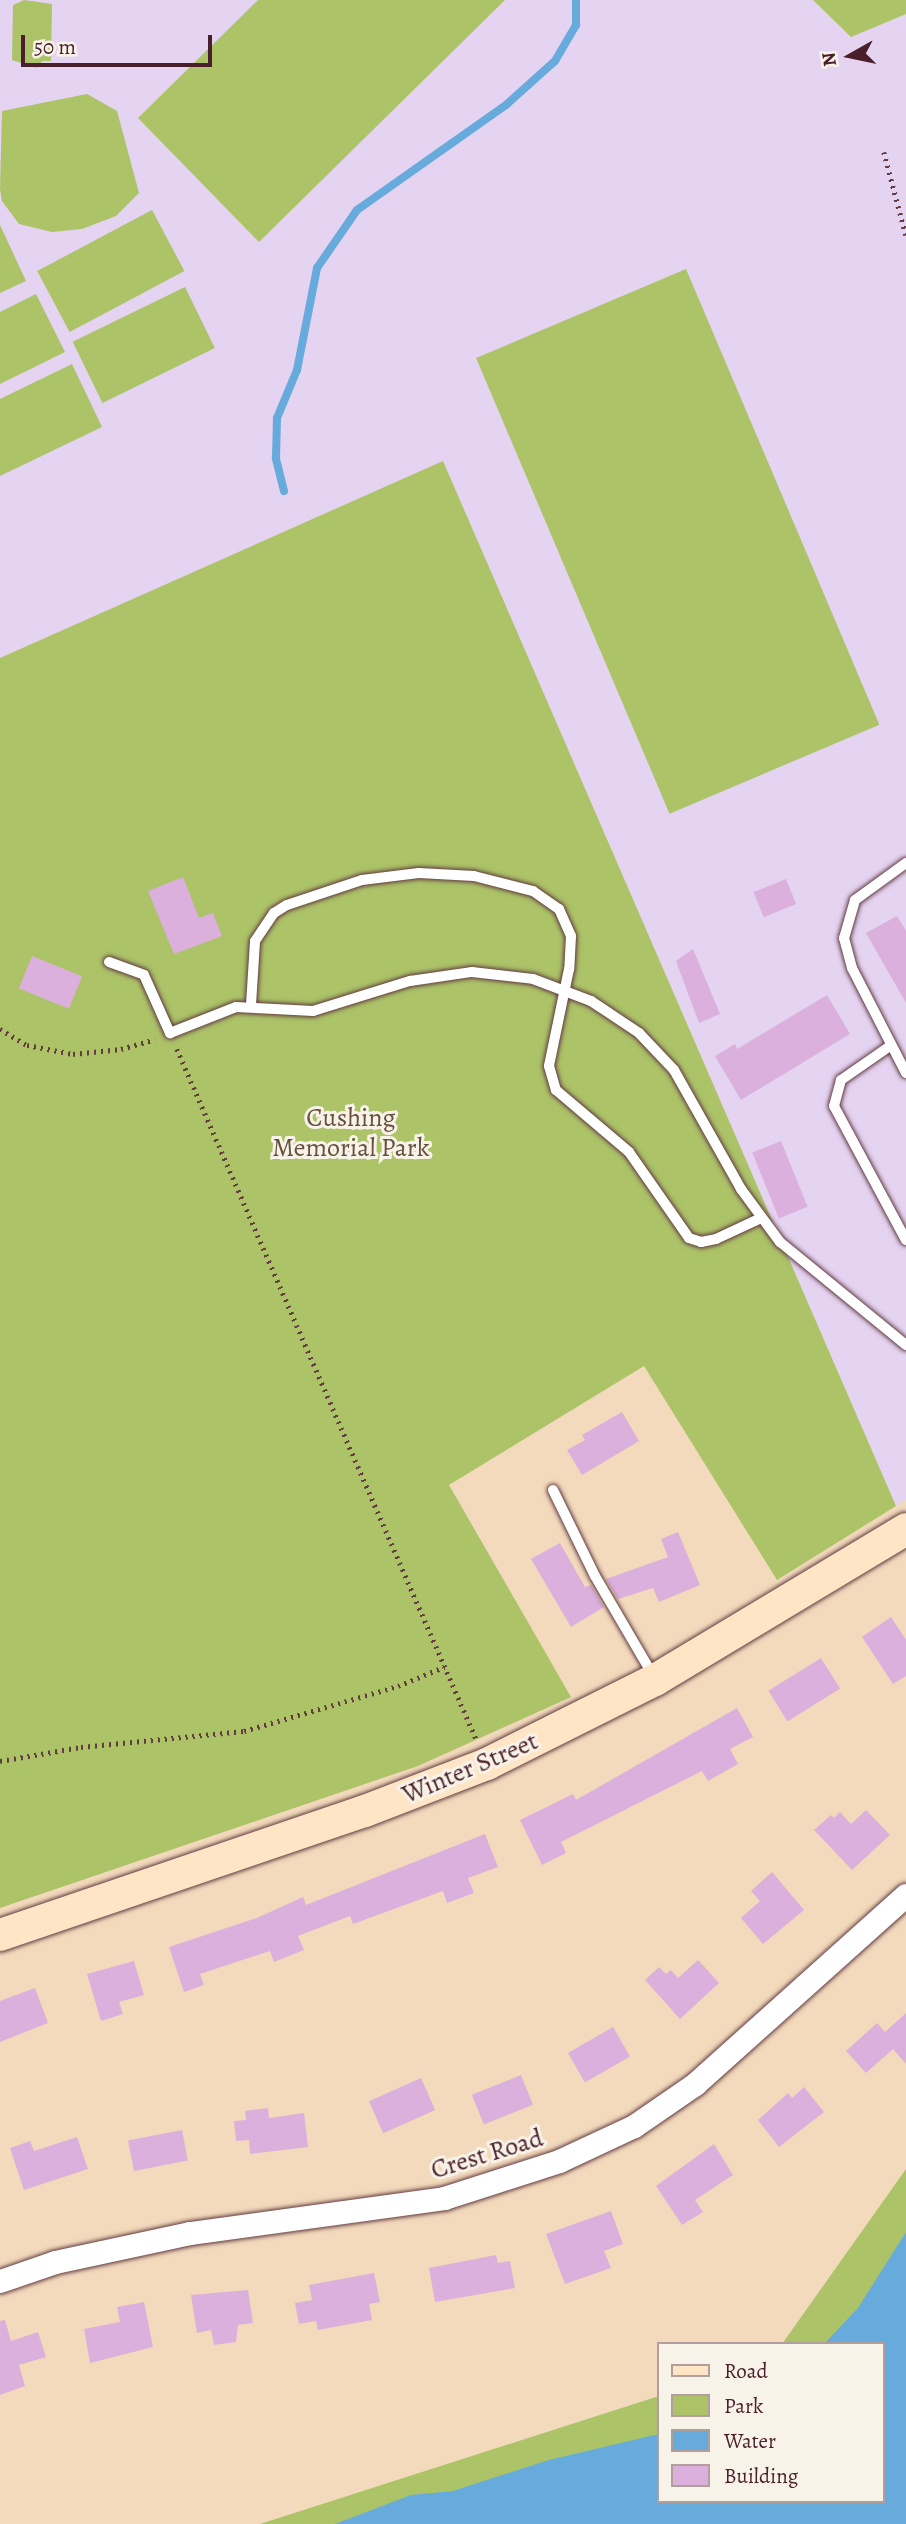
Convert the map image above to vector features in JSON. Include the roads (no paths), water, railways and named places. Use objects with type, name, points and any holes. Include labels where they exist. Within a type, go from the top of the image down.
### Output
[{"type":"main road","name":"Winter Street","points":[[0,1934],[365,1811],[487,1764],[655,1680],[906,1529]]},
{"type":"street","name":"Crest Road","points":[[0,2281],[68,2259],[190,2233],[444,2198],[559,2161],[634,2126],[695,2084],[906,1895]]},
{"type":"lane","points":[[906,863],[855,900],[844,938],[852,968],[906,1073]]},
{"type":"lane","points":[[251,1004],[255,940],[274,913],[362,880],[419,873],[505,882],[548,899],[559,909],[570,936],[565,989],[549,1066],[556,1090],[629,1152],[689,1238],[701,1242],[716,1239],[761,1218]]},
{"type":"lane","points":[[109,962],[144,975],[170,1033],[221,1011],[251,1004],[313,1011],[410,981],[472,972],[533,979],[565,989],[616,1015],[658,1051],[686,1089],[761,1218],[800,1261],[906,1345]]},
{"type":"lane","points":[[890,1046],[841,1080],[834,1106],[906,1240]]},
{"type":"lane","points":[[553,1490],[594,1576],[655,1680]]},
{"type":"water","points":[[906,2232],[906,2524],[335,2524],[411,2495],[453,2491],[549,2460],[657,2434],[657,2503],[885,2503],[885,2342],[826,2342],[858,2308]]},
{"type":"waterway","points":[[284,491],[276,458],[277,418],[297,370],[317,268],[357,210],[507,104],[555,61],[576,25],[576,0]]},
{"type":"park label","name":"Cushing Memorial Park","points":[[351,1133]]}]
